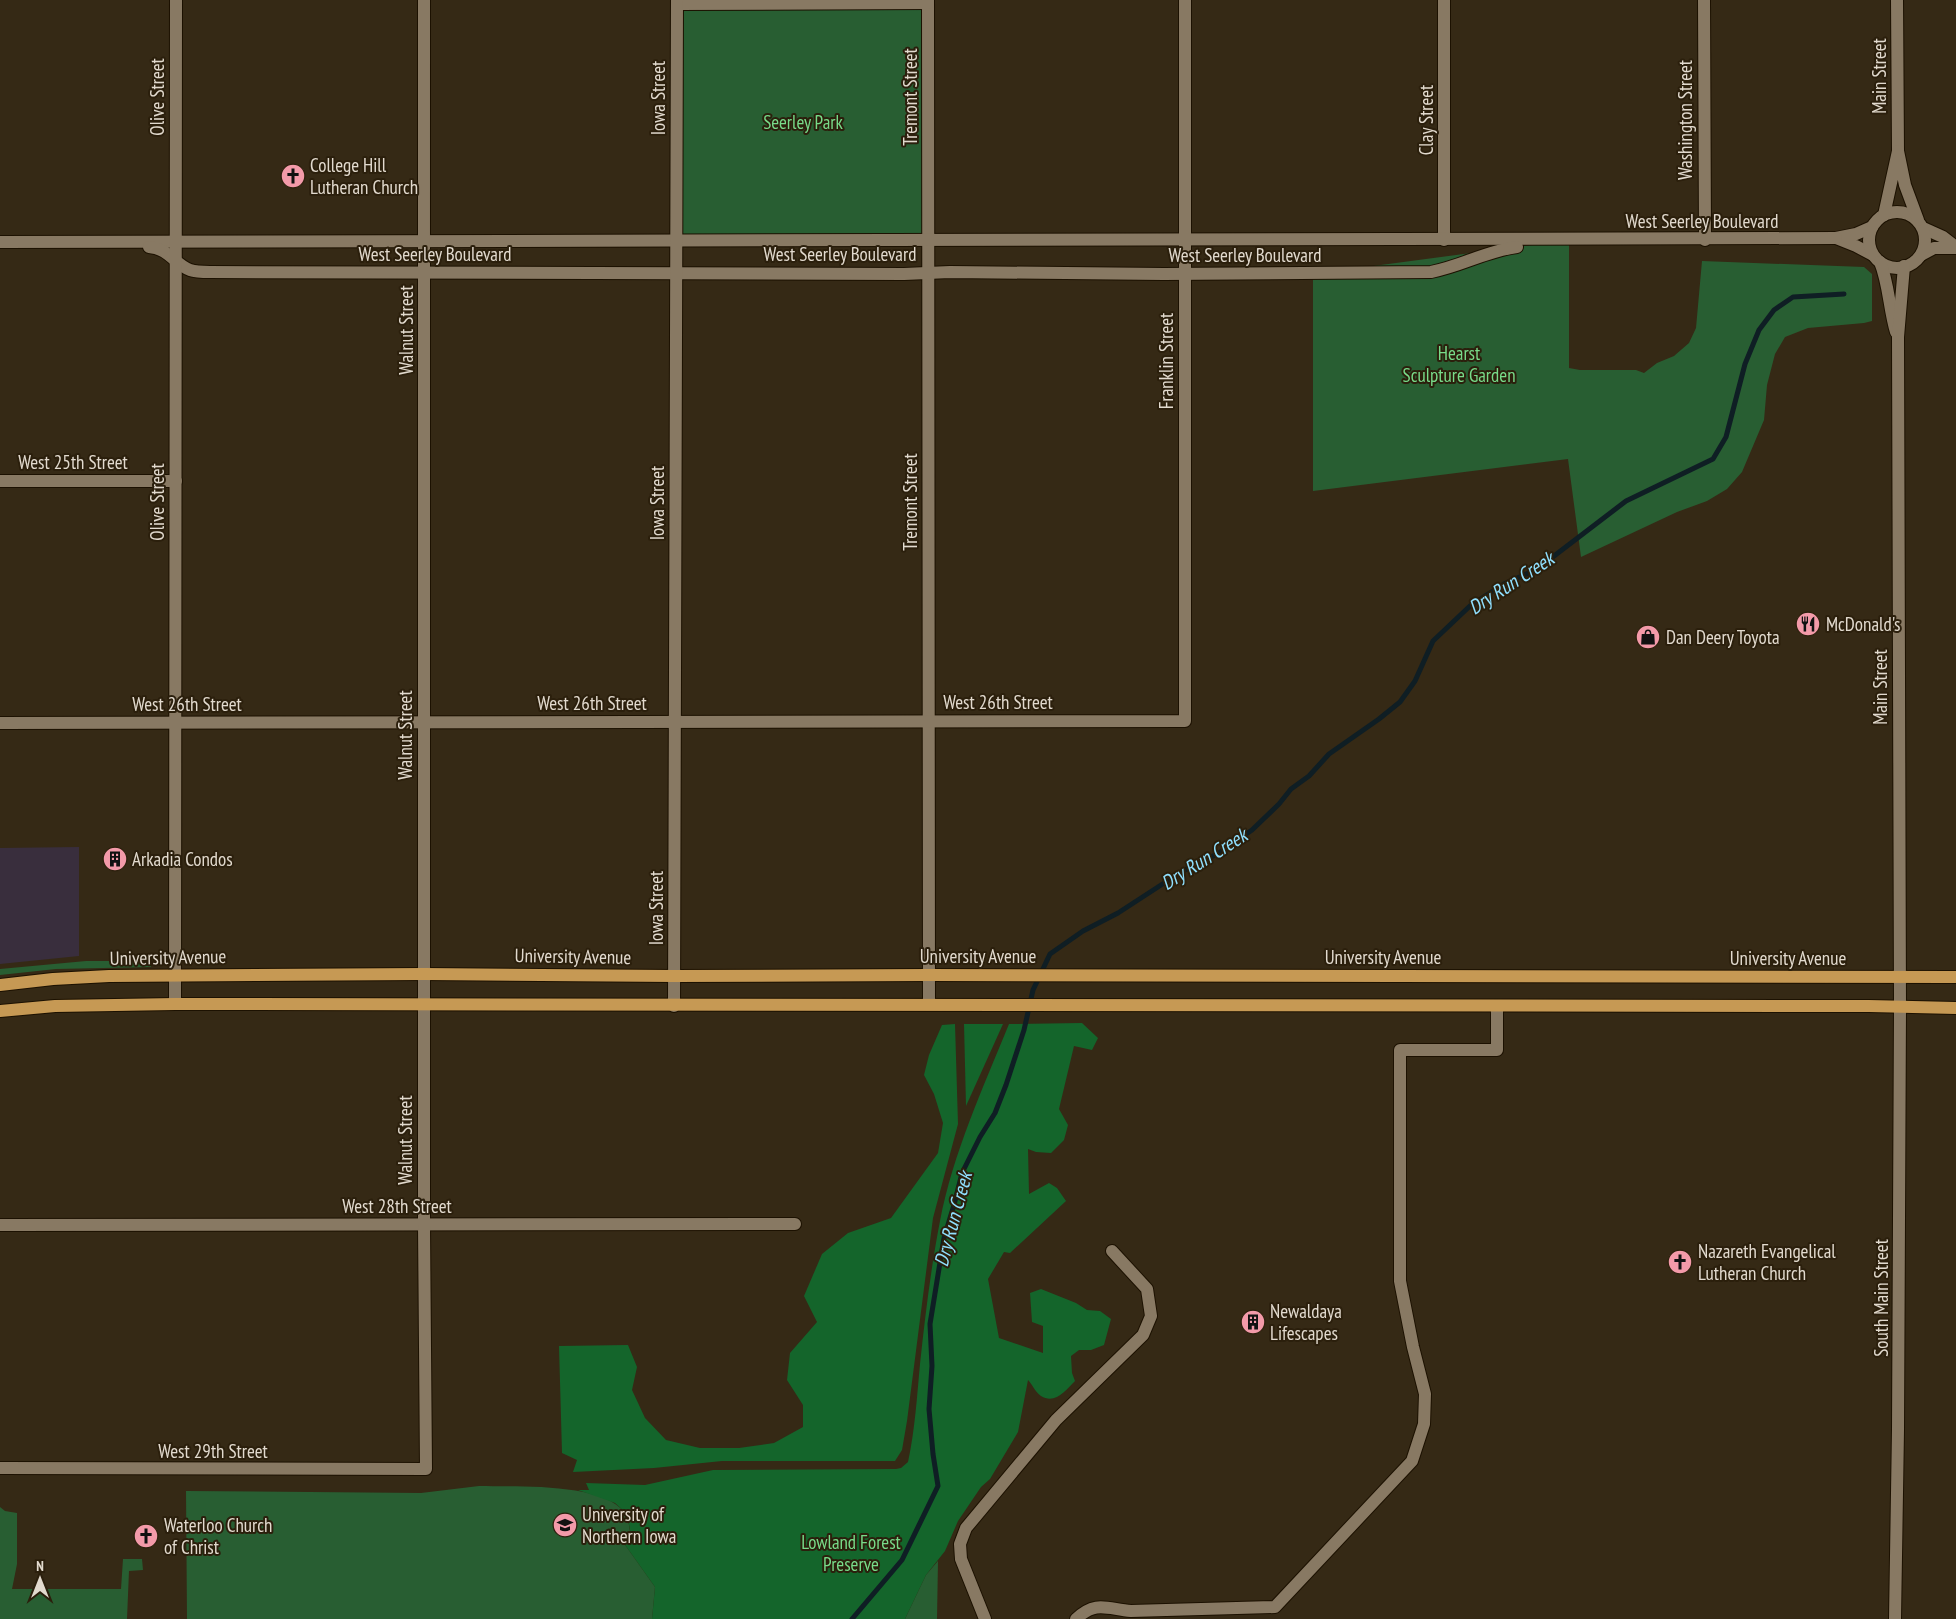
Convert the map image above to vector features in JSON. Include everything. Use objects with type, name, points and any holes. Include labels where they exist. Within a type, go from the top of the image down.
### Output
[{"type":"main road","name":"University Avenue","points":[[0,984],[54,978],[424,974],[674,976],[1956,977]]},
{"type":"main road","points":[[0,1011],[55,1006],[175,1004],[424,1006],[929,1004],[1870,1006],[1956,1008]]},
{"type":"street","name":"Olive Street","points":[[175,1004],[176,0]]},
{"type":"street","name":"Walnut Street","points":[[424,0],[424,1225],[426,1469]]},
{"type":"street","name":"Franklin Street","points":[[1185,0],[1185,721]]},
{"type":"street","name":"Clay Street","points":[[1444,0],[1444,240]]},
{"type":"street","name":"Washington Street","points":[[1704,0],[1704,240]]},
{"type":"street","name":"Main Street","points":[[1897,0],[1898,151],[1904,185],[1920,224]]},
{"type":"street","points":[[677,2],[928,2]]},
{"type":"street","name":"Iowa Street","points":[[674,1006],[677,2]]},
{"type":"street","name":"Tremont Street","points":[[928,2],[929,1004]]},
{"type":"street","name":"Main Street","points":[[1884,215],[1898,151]]},
{"type":"street","points":[[1920,224],[1925,236],[1925,246],[1915,262],[1897,268],[1888,266],[1876,258],[1870,246],[1869,236],[1872,227],[1877,220],[1893,212],[1902,212],[1942,236],[1956,248]]},
{"type":"street","name":"West Seerley Boulevard","points":[[0,242],[1704,240],[1836,238],[1856,234],[1872,227]]},
{"type":"street","name":"West Seerley Boulevard","points":[[1836,238],[1856,246],[1876,258]]},
{"type":"street","name":"West Seerley Boulevard","points":[[114,242],[155,247],[166,251],[176,261],[191,270],[210,272],[904,274],[929,272],[1431,272],[1450,268],[1497,250],[1569,240]]},
{"type":"street","points":[[1921,255],[1934,248],[1956,248]]},
{"type":"street","name":"Main Street","points":[[1876,258],[1885,273],[1891,314],[1898,337]]},
{"type":"street","name":"Main Street","points":[[1900,978],[1898,337],[1904,266]]},
{"type":"street","name":"West 25th Street","points":[[0,481],[176,481]]},
{"type":"street","name":"West 26th Street","points":[[0,723],[1185,721]]},
{"type":"street","name":"South Main Street","points":[[1895,1619],[1899,1401],[1900,978]]},
{"type":"street","points":[[1076,1619],[1086,1610],[1105,1606],[1114,1610],[1131,1611],[1275,1608],[1412,1461],[1424,1424],[1425,1394],[1413,1347],[1400,1281],[1400,1050],[1497,1050],[1497,1006]]},
{"type":"street","name":"West 28th Street","points":[[0,1225],[795,1224]]},
{"type":"street","points":[[985,1619],[961,1559],[960,1544],[966,1528],[1056,1420],[1143,1335],[1152,1316],[1147,1289],[1112,1251]]},
{"type":"street","name":"West 29th Street","points":[[0,1468],[426,1469]]},
{"type":"shaded area","points":[[79,847],[79,956],[0,964],[0,848]]},
{"type":"green space","name":"Seerley Park","points":[[928,3],[928,241],[677,241],[677,4]]},
{"type":"green space","name":"Hearst Sculpture Garden","points":[[1569,240],[1569,368],[1580,370],[1636,370],[1644,373],[1657,363],[1674,356],[1689,343],[1696,328],[1702,261],[1864,267],[1872,274],[1872,321],[1808,328],[1785,337],[1775,354],[1767,385],[1764,420],[1742,472],[1727,489],[1707,501],[1677,512],[1581,557],[1568,459],[1313,491],[1313,274]]},
{"type":"green space","points":[[86,961],[150,961],[151,967],[56,969],[0,975],[0,969]]},
{"type":"green space","name":"Lowland Forest Preserve","points":[[1082,1023],[1098,1038],[1092,1050],[1074,1046],[1059,1109],[1068,1125],[1064,1140],[1051,1153],[1036,1152],[1028,1149],[1029,1194],[1049,1183],[1057,1188],[1066,1201],[1010,1253],[1004,1252],[988,1279],[999,1338],[1043,1353],[1043,1326],[1032,1322],[1030,1293],[1041,1289],[1076,1303],[1087,1310],[1100,1311],[1111,1319],[1104,1345],[1091,1350],[1079,1350],[1071,1356],[1072,1373],[1075,1381],[1056,1398],[1051,1399],[1041,1396],[1028,1380],[1018,1432],[990,1479],[981,1487],[958,1521],[945,1551],[926,1575],[905,1619],[652,1619],[655,1587],[623,1542],[631,1535],[627,1514],[615,1503],[578,1490],[589,1490],[586,1483],[645,1485],[713,1470],[896,1469],[901,1468],[908,1462],[914,1425],[928,1292],[940,1221],[953,1171],[979,1097],[1009,1024]]},
{"type":"green space","points":[[955,1024],[958,1124],[933,1218],[907,1421],[902,1450],[895,1461],[722,1461],[654,1468],[573,1472],[577,1460],[562,1453],[559,1346],[628,1345],[637,1367],[632,1390],[645,1418],[666,1440],[700,1448],[739,1448],[774,1443],[803,1427],[803,1405],[787,1380],[790,1353],[817,1322],[804,1296],[822,1254],[848,1233],[891,1218],[938,1153],[943,1123],[934,1094],[924,1075],[929,1055],[942,1025]]},
{"type":"green space","points":[[964,1024],[1003,1024],[966,1106]]},
{"type":"green space","points":[[479,1486],[557,1488],[598,1496],[614,1503],[625,1513],[628,1521],[631,1536],[623,1542],[655,1587],[652,1619],[187,1619],[186,1491],[421,1493]]},
{"type":"green space","points":[[0,1507],[5,1511],[17,1513],[17,1564],[12,1589],[121,1589],[123,1559],[142,1559],[143,1570],[129,1571],[127,1619],[0,1619]]},
{"type":"green space","points":[[938,1561],[937,1619],[905,1619],[926,1575]]},
{"type":"waterway","name":"Dry Run Creek","points":[[852,1619],[902,1560],[938,1486],[929,1409],[932,1366],[930,1324],[944,1238],[962,1173],[980,1137],[995,1113],[1024,1030],[1033,990],[1050,954],[1083,931],[1118,913],[1181,872],[1219,853],[1252,830],[1279,804],[1291,789],[1309,776],[1329,754],[1400,702],[1415,681],[1433,641],[1471,605],[1504,584],[1537,569],[1626,501],[1713,459],[1726,437],[1745,364],[1759,330],[1774,310],[1793,297],[1844,294]]},
{"type":"place","name":"College Hill Lutheran Church","points":[[293,176]]},
{"type":"place","name":"McDonald's","points":[[1808,624]]},
{"type":"place","name":"Dan Deery Toyota","points":[[1648,637]]},
{"type":"place","name":"Arkadia Condos","points":[[115,859]]},
{"type":"place","name":"Nazareth Evangelical Lutheran Church","points":[[1680,1262]]},
{"type":"place","name":"Newaldaya Lifescapes","points":[[1253,1322]]},
{"type":"place","name":"University of Northern Iowa","points":[[565,1525]]},
{"type":"place","name":"Waterloo Church of Christ","points":[[146,1536]]}]
